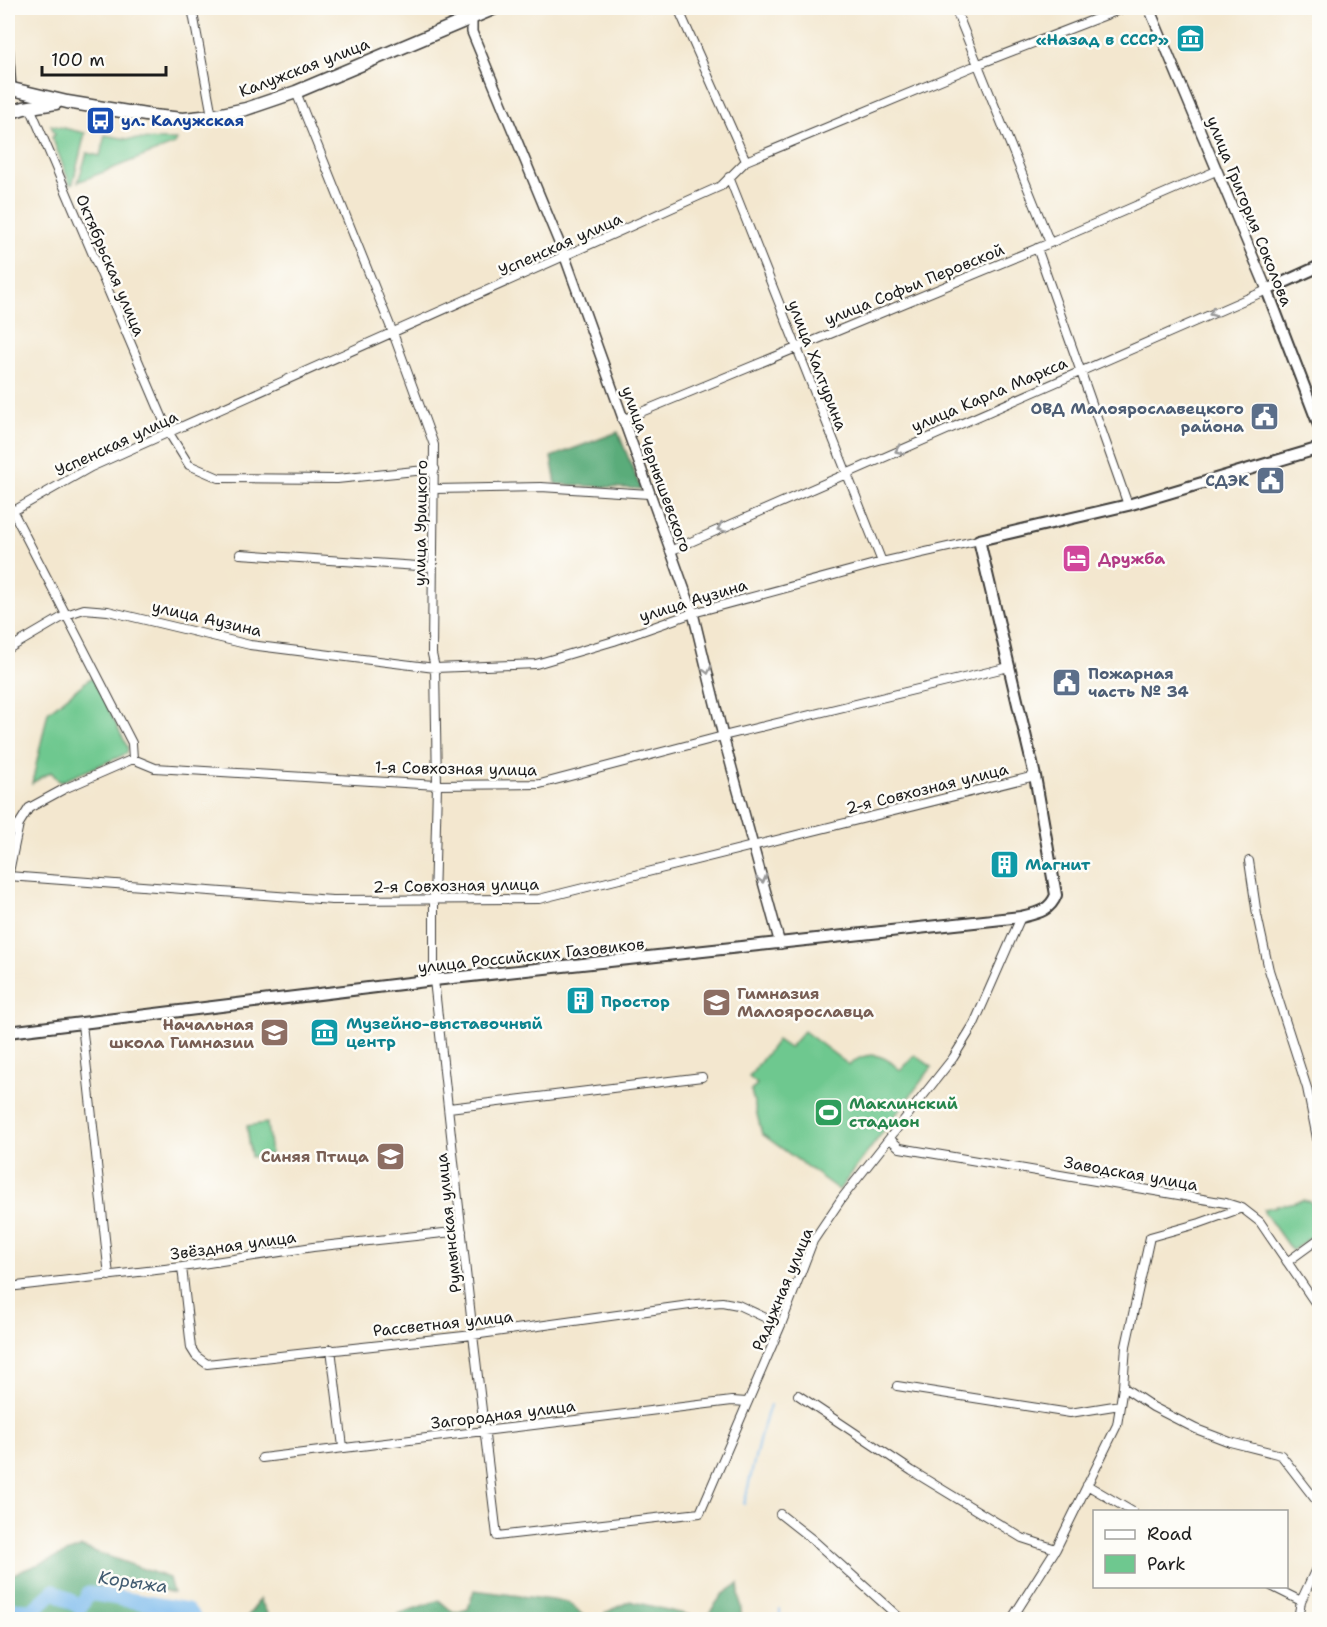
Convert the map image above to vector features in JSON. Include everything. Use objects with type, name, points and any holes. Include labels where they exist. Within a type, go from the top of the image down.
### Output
[{"type":"main road","name":"Калужская улица","points":[[9,90],[152,116],[183,119],[212,116],[246,109],[296,92],[472,12],[495,8]]},
{"type":"main road","points":[[8,113],[30,106],[67,102]]},
{"type":"main road","name":"улица Карла Маркса","points":[[1267,290],[1320,266]]},
{"type":"main road","name":"улица Григория Соколова","points":[[1267,290],[1320,428]]},
{"type":"main road","name":"улица Аузина","points":[[979,540],[1128,504],[1320,448]]},
{"type":"main road","points":[[979,540],[1035,776]]},
{"type":"main road","name":"улица Российских Газовиков","points":[[8,1032],[434,980],[1021,917],[1050,907],[1056,894],[1035,776]]},
{"type":"street","points":[[192,8],[212,116]]},
{"type":"street","points":[[678,8],[746,161]]},
{"type":"street","points":[[956,8],[1050,243]]},
{"type":"street","name":"Успенская улица","points":[[10,513],[91,467],[721,186],[746,161],[979,64],[1124,8]]},
{"type":"street","name":"улица Григория Соколова","points":[[1149,8],[1267,290]]},
{"type":"street","name":"улица Чернышевского","points":[[472,12],[472,32],[565,257],[693,613],[723,736],[780,944]]},
{"type":"street","points":[[8,48],[9,90]]},
{"type":"street","name":"улица Урицкого","points":[[296,92],[393,333],[434,445],[432,654],[435,668],[437,785],[434,980]]},
{"type":"street","name":"Октябрьская улица","points":[[30,106],[169,433]]},
{"type":"street","name":"улица Софьи Перовской","points":[[622,420],[1050,243],[1216,171]]},
{"type":"street","name":"улица Халтурина","points":[[729,177],[882,562]]},
{"type":"street","points":[[1037,248],[1128,504]]},
{"type":"street","name":"улица Карла Маркса","points":[[670,551],[1267,290]]},
{"type":"street","points":[[169,433],[189,465],[219,478],[337,479],[435,469]]},
{"type":"street","points":[[435,489],[541,487],[649,494]]},
{"type":"street","points":[[8,502],[10,513],[132,743],[132,759],[61,790],[28,808],[19,824],[8,877]]},
{"type":"street","name":"улица Аузина","points":[[66,615],[84,609],[108,611],[250,645],[435,668],[536,664],[614,641],[693,613],[882,562],[979,540]]},
{"type":"street","points":[[240,554],[433,567]]},
{"type":"street","points":[[8,649],[66,615]]},
{"type":"street","name":"1-я Совхозная улица","points":[[132,759],[155,768],[437,785],[540,784],[723,736],[1009,667]]},
{"type":"street","name":"2-я Совхозная улица","points":[[8,877],[332,900],[538,899],[1035,776]]},
{"type":"street","points":[[8,830],[19,824]]},
{"type":"street","points":[[1250,861],[1257,915],[1269,970],[1307,1089],[1320,1153]]},
{"type":"street","name":"Радужная улица","points":[[497,1536],[700,1513],[781,1325],[813,1240],[842,1198],[953,1058],[974,1024],[1021,917]]},
{"type":"street","name":"Румынская улица","points":[[434,980],[497,1536]]},
{"type":"street","points":[[82,1024],[109,1276]]},
{"type":"street","points":[[449,1108],[702,1077]]},
{"type":"street","name":"Заводская улица","points":[[890,1139],[900,1148],[1226,1203],[1242,1208],[1260,1222],[1320,1310]]},
{"type":"street","points":[[1011,1620],[1056,1549],[1117,1425],[1126,1346],[1150,1237],[1242,1208]]},
{"type":"street","name":"Звёздная улица","points":[[8,1287],[182,1267],[313,1247],[462,1231]]},
{"type":"street","points":[[1287,1262],[1320,1238]]},
{"type":"street","name":"Рассветная улица","points":[[182,1267],[191,1348],[196,1356],[207,1364],[473,1335],[722,1302],[738,1305],[781,1325]]},
{"type":"street","points":[[331,1349],[343,1447]]},
{"type":"street","points":[[897,1386],[1070,1413],[1120,1405]]},
{"type":"street","points":[[1123,1387],[1153,1407],[1196,1429],[1230,1442],[1281,1455],[1315,1499],[1320,1502]]},
{"type":"street","points":[[798,1395],[912,1472],[1022,1538],[1056,1549]]},
{"type":"street","name":"Загородная улица","points":[[261,1458],[732,1401],[747,1402]]},
{"type":"street","points":[[1087,1485],[1130,1510]]},
{"type":"street","points":[[780,1514],[813,1540],[902,1620]]},
{"type":"street","points":[[1295,1620],[1320,1560]]},
{"type":"street","points":[[1273,1588],[1301,1601]]},
{"type":"green space","points":[[51,125],[85,133],[73,183],[70,184],[52,137],[55,135]]},
{"type":"green space","points":[[105,135],[127,139],[177,140],[175,144],[78,182],[87,153],[100,156]]},
{"type":"green space","points":[[618,432],[641,489],[556,484],[551,457]]},
{"type":"green space","points":[[92,677],[128,748],[126,754],[60,782],[51,772],[32,783],[48,712]]},
{"type":"green space","name":"Маклинский стадион","points":[[804,1031],[849,1065],[858,1059],[873,1055],[891,1062],[901,1070],[915,1055],[932,1067],[839,1190],[762,1134],[751,1091],[757,1084],[749,1077],[777,1040],[789,1048]]},
{"type":"green space","points":[[267,1123],[271,1154],[251,1157],[247,1126]]},
{"type":"green space","points":[[1303,1200],[1311,1202],[1319,1216],[1319,1231],[1291,1250],[1264,1209]]},
{"type":"green space","points":[[82,1547],[169,1578],[173,1593],[123,1579],[98,1585],[111,1600],[126,1597],[136,1600],[154,1619],[122,1617],[119,1620],[8,1619],[8,1576]]},
{"type":"green space","points":[[738,1584],[742,1619],[705,1619],[722,1595]]},
{"type":"green space","points":[[474,1590],[568,1602],[587,1619],[399,1619],[398,1614],[439,1600],[454,1613],[468,1609]]},
{"type":"green space","points":[[260,1599],[270,1619],[246,1619]]},
{"type":"green space","points":[[630,1601],[705,1619],[605,1619],[605,1613]]},
{"type":"waterway","points":[[744,1504],[770,1405]]},
{"type":"waterway","name":"Корыжа","points":[[8,1609],[33,1610],[54,1591],[80,1607],[89,1593],[187,1610],[195,1620]]},
{"type":"waterway","points":[[780,1609],[780,1620]]},
{"type":"place","name":"«Назад в СССР»","points":[[1190,39]]},
{"type":"place","name":"ул. Калужская","points":[[100,120]]},
{"type":"place","name":"ОВД Малоярославецкого района","points":[[1265,417]]},
{"type":"place","name":"СДЭК","points":[[1270,480]]},
{"type":"place","name":"Дружба","points":[[1077,558]]},
{"type":"place","name":"Пожарная часть № 34","points":[[1067,682]]},
{"type":"place","name":"Магнит","points":[[1004,864]]},
{"type":"place","name":"Простор","points":[[580,1001]]},
{"type":"place","name":"Гимназия Малоярославца","points":[[716,1002]]},
{"type":"place","name":"Музейно-выставочный центр","points":[[325,1032]]},
{"type":"place","name":"Начальная школа Гимназии","points":[[275,1033]]},
{"type":"place","name":"Маклинский стадион","points":[[828,1112]]},
{"type":"place","name":"Синяя Птица","points":[[390,1156]]}]
